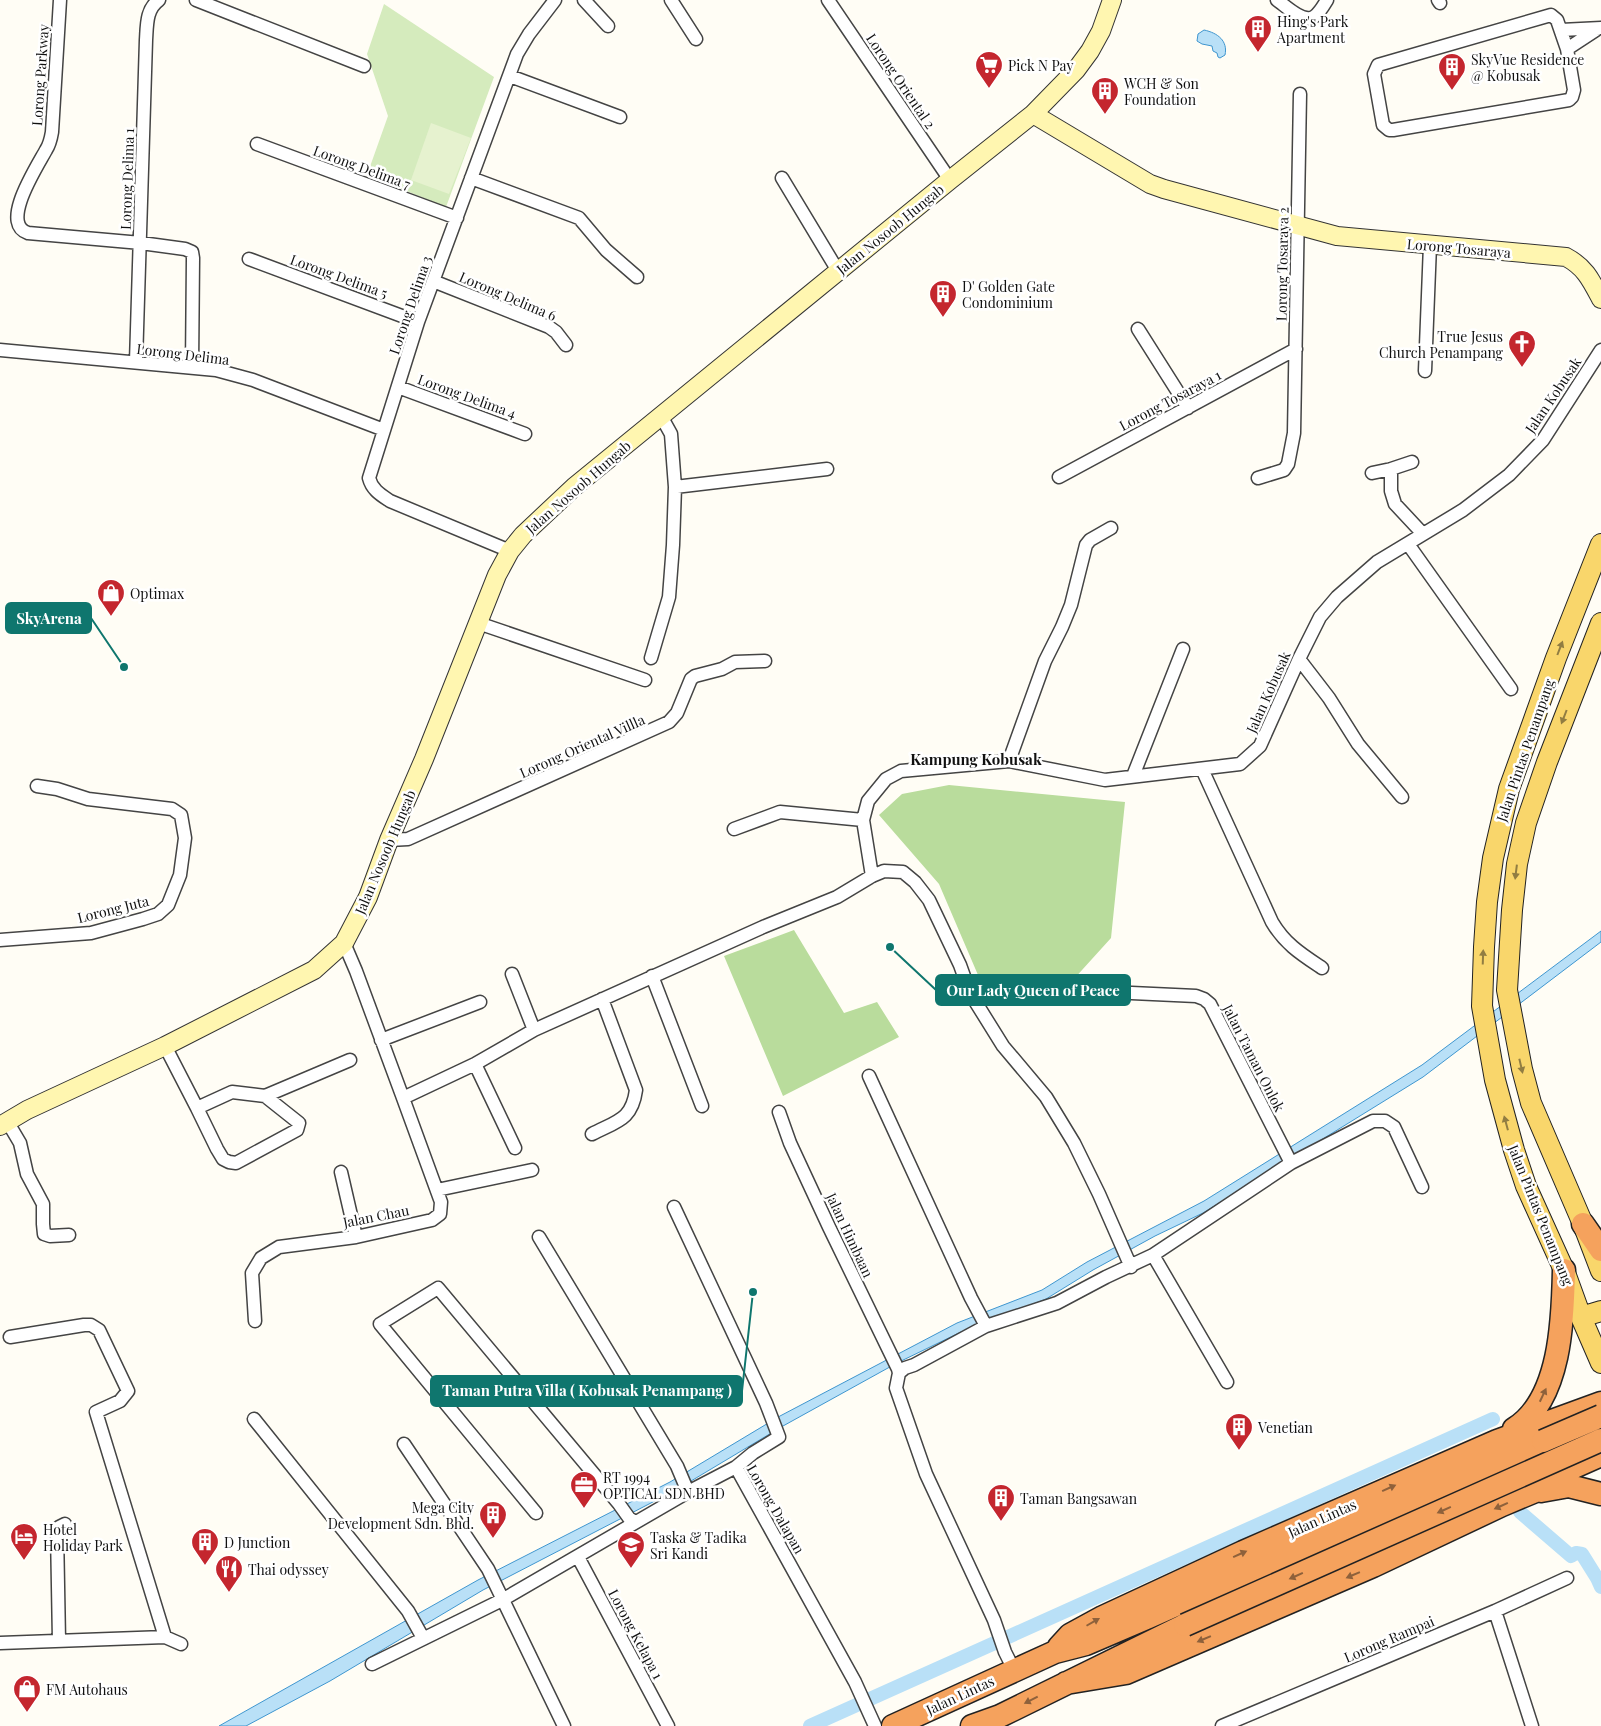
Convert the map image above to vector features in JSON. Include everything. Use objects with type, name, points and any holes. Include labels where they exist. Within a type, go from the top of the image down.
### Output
[{"type":"highway","points":[[1583,1224],[1601,1250]]},
{"type":"highway","points":[[1497,1441],[1521,1425],[1535,1410],[1549,1382],[1555,1361],[1564,1305],[1564,1270]]},
{"type":"highway","name":"Jalan Lintas","points":[[1055,1652],[1070,1635],[1102,1617],[1243,1552],[1497,1441],[1601,1403]]},
{"type":"highway","points":[[1553,1419],[1577,1414],[1595,1420],[1598,1425],[1598,1437],[1595,1444],[1574,1467]]},
{"type":"highway","name":"Jalan Lintas","points":[[893,1726],[1010,1661],[1086,1644],[1601,1416]]},
{"type":"highway","points":[[972,1726],[1000,1716],[1185,1625],[1601,1440]]},
{"type":"highway","points":[[1066,1683],[1126,1673],[1373,1566],[1533,1492],[1574,1467],[1601,1455]]},
{"type":"highway","points":[[1533,1492],[1569,1486],[1601,1494]]},
{"type":"main road","name":"Jalan Nosoob Hungab","points":[[2,1121],[165,1046],[314,970],[344,943],[368,896],[497,575],[510,551],[522,535],[556,502],[613,454],[1034,114],[1076,70],[1090,51],[1101,31],[1112,0]]},
{"type":"main road","name":"Lorong Tosaraya","points":[[1034,114],[1150,184],[1298,227],[1337,236],[1566,257],[1582,268],[1601,299]]},
{"type":"main road","name":"Jalan Pintas Penampang","points":[[1601,544],[1556,658],[1509,789],[1493,858],[1487,902],[1482,1006],[1495,1080],[1514,1150],[1526,1186],[1564,1270],[1581,1317],[1601,1363]]},
{"type":"main road","name":"Jalan Pintas Penampang","points":[[1601,623],[1546,762],[1526,823],[1517,864],[1507,990],[1511,1018],[1531,1103],[1601,1271]]},
{"type":"main road","points":[[1581,1317],[1601,1311]]},
{"type":"street","name":"Lorong Parkway","points":[[60,0],[52,132],[47,149],[15,189],[6,212],[7,223],[13,229],[20,232],[141,243]]},
{"type":"street","name":"Lorong Delima 1","points":[[136,362],[148,19],[151,8],[159,0]]},
{"type":"street","points":[[196,0],[364,66]]},
{"type":"street","name":"Lorong Delima 3","points":[[510,551],[381,496],[371,485],[369,478],[418,322],[518,54],[529,34],[556,0]]},
{"type":"street","points":[[584,0],[608,26]]},
{"type":"street","points":[[670,0],[696,40]]},
{"type":"street","name":"Lorong Oriental 2","points":[[828,0],[950,180]]},
{"type":"street","points":[[1277,0],[1301,17],[1308,19],[1314,17],[1327,0]]},
{"type":"street","points":[[1551,15],[1557,20],[1567,49],[1574,90],[1569,100],[1393,130],[1389,130],[1383,125],[1374,74],[1376,67],[1381,63],[1551,15]]},
{"type":"street","points":[[1561,30],[1598,29]]},
{"type":"street","points":[[1567,49],[1598,29]]},
{"type":"street","points":[[510,76],[620,117]]},
{"type":"street","name":"Lorong Tosaraya 2","points":[[1258,478],[1284,470],[1288,464],[1294,434],[1300,94]]},
{"type":"street","name":"Lorong Delima 7","points":[[257,144],[457,218]]},
{"type":"street","points":[[471,178],[579,218],[606,250],[637,277]]},
{"type":"street","points":[[782,178],[838,271]]},
{"type":"street","points":[[141,243],[185,249],[192,252],[194,258],[192,367]]},
{"type":"street","points":[[1425,370],[1430,245]]},
{"type":"street","name":"Lorong Delima 5","points":[[249,258],[418,322]]},
{"type":"street","name":"Lorong Delima 6","points":[[433,282],[549,327],[556,332],[566,345]]},
{"type":"street","points":[[1138,329],[1188,408]]},
{"type":"street","name":"Lorong Tosaraya 1","points":[[1059,477],[1296,349]]},
{"type":"street","name":"Lorong Delima","points":[[0,350],[216,370],[253,380],[384,430]]},
{"type":"street","name":"Jalan Kobusak","points":[[872,876],[863,820],[868,801],[886,779],[901,771],[1009,761],[1105,780],[1240,764],[1260,746],[1320,617],[1337,597],[1377,562],[1463,510],[1509,475],[1543,440],[1601,350]]},
{"type":"street","name":"Lorong Delima 4","points":[[398,387],[525,434]]},
{"type":"street","points":[[651,658],[669,597],[673,545],[675,487],[671,434],[661,416]]},
{"type":"street","points":[[1372,473],[1412,462]]},
{"type":"street","points":[[1391,469],[1391,490],[1395,504],[1423,534]]},
{"type":"street","points":[[675,487],[827,470]]},
{"type":"street","points":[[1009,761],[1045,661],[1071,605],[1086,545],[1090,540],[1111,528]]},
{"type":"street","points":[[1408,544],[1511,689]]},
{"type":"street","points":[[478,623],[646,680]]},
{"type":"street","points":[[1133,776],[1183,649]]},
{"type":"street","points":[[1299,659],[1329,698],[1358,744],[1402,797]]},
{"type":"street","name":"Lorong Oriental Villla","points":[[389,840],[408,839],[663,726],[677,714],[691,679],[695,676],[722,669],[735,662],[765,660]]},
{"type":"street","points":[[1202,769],[1275,927],[1293,949],[1322,968]]},
{"type":"street","name":"Lorong Juta","points":[[0,940],[92,933],[143,920],[158,914],[168,905],[180,875],[185,838],[184,826],[181,815],[172,809],[88,799],[37,786]]},
{"type":"street","points":[[734,829],[780,812],[863,820]]},
{"type":"street","points":[[403,1098],[475,1064],[534,1030],[763,927],[837,897],[872,876],[884,871],[903,872],[929,900],[970,993],[1003,1046],[1046,1097],[1074,1143],[1129,1261]]},
{"type":"street","name":"Jalan Chau","points":[[255,1321],[252,1273],[261,1258],[279,1247],[356,1237],[432,1220],[440,1214],[441,1202],[437,1190],[344,943]]},
{"type":"street","points":[[512,974],[534,1030]]},
{"type":"street","points":[[652,976],[702,1106]]},
{"type":"street","name":"Jalan Taman Onlok","points":[[1110,992],[1196,996],[1210,1004],[1288,1158]]},
{"type":"street","points":[[592,1134],[628,1115],[634,1103],[636,1090],[602,999]]},
{"type":"street","points":[[382,1040],[480,1002]]},
{"type":"street","points":[[165,1046],[223,1159],[236,1163],[276,1142],[299,1127],[299,1123],[265,1096]]},
{"type":"street","points":[[197,1108],[232,1092],[265,1096],[350,1060]]},
{"type":"street","points":[[475,1064],[515,1148]]},
{"type":"street","points":[[869,1076],[971,1298],[986,1326]]},
{"type":"street","name":"Jalan Himbaan","points":[[778,1112],[790,1143],[899,1371]]},
{"type":"street","points":[[2,1121],[20,1142],[27,1174],[44,1204],[44,1234],[50,1236],[70,1235]]},
{"type":"street","points":[[1010,1661],[994,1620],[926,1474],[896,1388],[899,1371],[914,1365],[986,1326],[1057,1303],[1106,1277],[1129,1261],[1154,1256],[1288,1158],[1373,1121],[1385,1121],[1394,1127],[1422,1187]]},
{"type":"street","points":[[437,1190],[532,1170]]},
{"type":"street","points":[[341,1172],[356,1237]]},
{"type":"street","points":[[674,1207],[780,1436],[753,1453],[736,1467]]},
{"type":"street","points":[[538,1237],[677,1466],[688,1492]]},
{"type":"street","points":[[1154,1256],[1227,1382]]},
{"type":"street","points":[[536,1513],[380,1324],[438,1288],[632,1520]]},
{"type":"street","points":[[10,1337],[84,1325],[92,1325],[100,1330],[128,1391],[120,1401],[96,1412],[165,1638]]},
{"type":"street","points":[[254,1419],[408,1611],[421,1634]]},
{"type":"street","points":[[404,1444],[488,1569],[564,1726]]},
{"type":"street","name":"Lorong Dalapan","points":[[372,1664],[421,1634],[502,1600],[578,1557],[632,1520],[736,1467],[855,1682],[872,1721]]},
{"type":"street","points":[[59,1641],[57,1531],[59,1527],[66,1524]]},
{"type":"street","name":"Lorong Kelapa 1","points":[[578,1557],[668,1726]]},
{"type":"street","name":"Lorong Rampai","points":[[1222,1726],[1251,1720],[1567,1578]]},
{"type":"street","points":[[1495,1611],[1532,1726]]},
{"type":"street","points":[[0,1643],[165,1638],[181,1644]]},
{"type":"green space","points":[[384,4],[494,77],[446,207],[367,175],[388,116],[367,54]]},
{"type":"green space","points":[[431,123],[471,138],[449,194],[411,180]]},
{"type":"green space","points":[[949,785],[1125,802],[1111,938],[1063,991],[981,982],[939,884],[879,815],[902,794]]},
{"type":"green space","points":[[794,930],[844,1013],[877,1002],[899,1037],[783,1096],[724,956]]},
{"type":"water","points":[[1204,30],[1214,33],[1221,38],[1226,50],[1225,55],[1220,58],[1218,57],[1217,53],[1213,51],[1212,46],[1197,41],[1198,34]]},
{"type":"water","points":[[1601,931],[1601,942],[1423,1077],[1203,1213],[1155,1236],[1093,1270],[1046,1299],[961,1332],[897,1363],[783,1426],[676,1490],[483,1590],[330,1681],[246,1726],[219,1726],[478,1580],[670,1482],[780,1416],[957,1323],[1042,1290],[1087,1262],[1204,1201],[1422,1065]]},
{"type":"waterway","points":[[810,1726],[1493,1419]]},
{"type":"waterway","points":[[1520,1512],[1571,1556],[1576,1553],[1582,1554],[1601,1587]]},
{"type":"place","name":"Hing's Park Apartment","points":[[1258,53]]},
{"type":"place","name":"Pick N Pay","points":[[989,89]]},
{"type":"place","name":"SkyVue Residence @ Kobusak","points":[[1452,91]]},
{"type":"place","name":"WCH & Son Foundation","points":[[1105,115]]},
{"type":"place","name":"D' Golden Gate Condominium","points":[[943,318]]},
{"type":"place","name":"True Jesus Church Penampang","points":[[1522,368]]},
{"type":"place","name":"Optimax","points":[[111,617]]},
{"type":"place","name":"SkyArena","points":[[124,667]]},
{"type":"place","name":"Our Lady Queen of Peace","points":[[890,947]]},
{"type":"place","name":"Taman Putra Villa ( Kobusak Penampang )","points":[[753,1292]]},
{"type":"place","name":"Venetian","points":[[1239,1451]]},
{"type":"place","name":"RT 1994 OPTICAL SDN BHD","points":[[584,1509]]},
{"type":"place","name":"Taman Bangsawan","points":[[1001,1522]]},
{"type":"place","name":"Mega City Development Sdn. Bhd.","points":[[493,1539]]},
{"type":"place","name":"Hotel Holiday Park","points":[[24,1561]]},
{"type":"place","name":"D Junction","points":[[205,1566]]},
{"type":"place","name":"Taska & Tadika Sri Kandi","points":[[631,1569]]},
{"type":"place","name":"Thai odyssey","points":[[229,1593]]},
{"type":"place","name":"FM Autohaus","points":[[27,1713]]},
{"type":"district","name":"Kampung Kobusak","points":[[976,759]]}]
